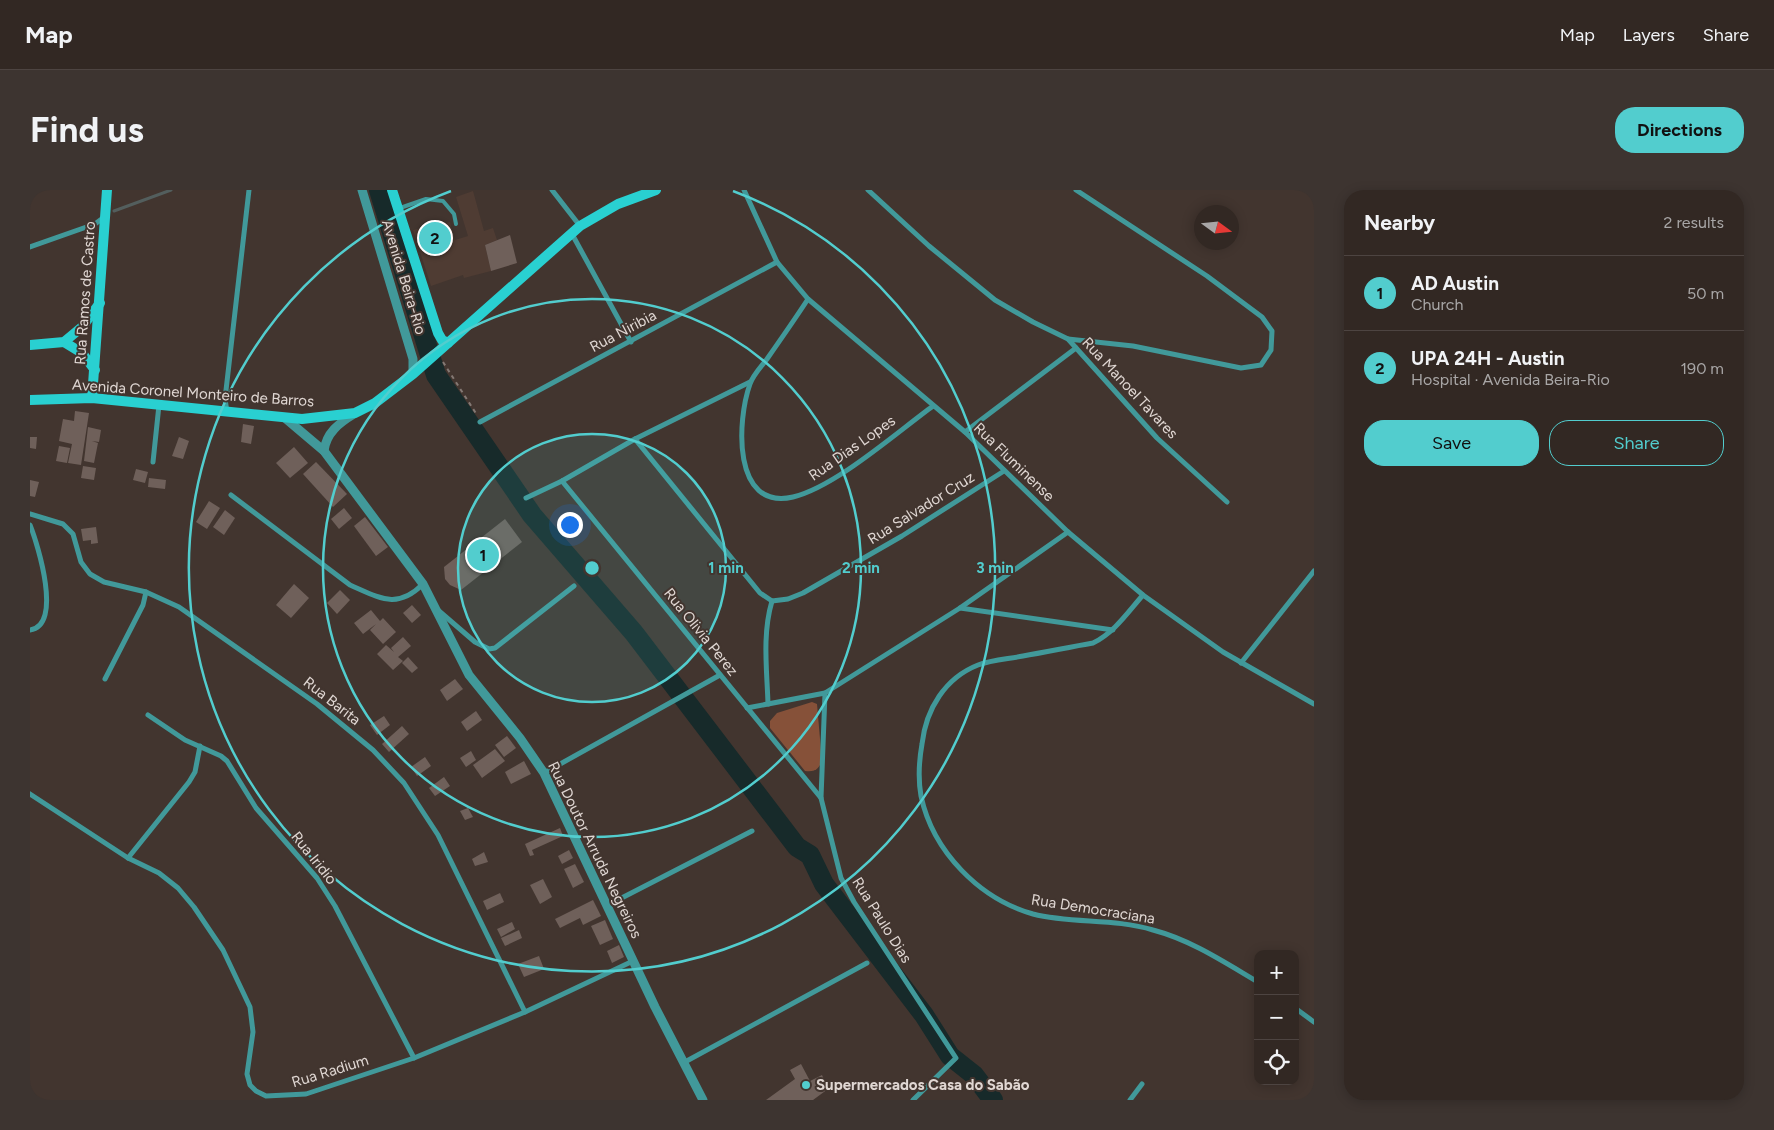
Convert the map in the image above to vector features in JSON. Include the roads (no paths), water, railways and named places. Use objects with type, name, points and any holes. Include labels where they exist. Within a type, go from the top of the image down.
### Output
[{"type":"main road","name":"Rua Ramos de Castro","points":[[92,398],[107,190]]},
{"type":"main road","name":"Avenida Beira-Rio","points":[[392,190],[438,333],[442,340],[448,343]]},
{"type":"main road","name":"Avenida Coronel Monteiro de Barros","points":[[30,400],[92,398],[285,418],[318,418],[355,413],[375,404],[413,374],[580,226],[618,204],[656,190]]},
{"type":"main road","points":[[30,345],[59,342],[82,327],[100,303]]},
{"type":"main road","points":[[59,342],[82,353],[95,370]]},
{"type":"street","points":[[227,412],[225,399],[249,190]]},
{"type":"street","name":"Avenida Beira-Rio","points":[[362,190],[413,359],[413,374]]},
{"type":"street","points":[[552,190],[580,226]]},
{"type":"street","name":"Rua Fluminense","points":[[744,190],[777,262],[808,299],[965,432],[1068,532],[1143,596],[1241,663],[1314,704]]},
{"type":"street","name":"Rua Manoel Tavares","points":[[868,190],[928,246],[995,300],[1068,339],[1157,438],[1227,502]]},
{"type":"street","points":[[1068,339],[1133,346],[1242,368],[1261,365],[1271,350],[1272,331],[1262,317],[1207,276],[1076,190]]},
{"type":"street","points":[[30,247],[95,224],[105,216]]},
{"type":"street","points":[[572,234],[631,342]]},
{"type":"street","name":"Rua Niribia","points":[[480,422],[777,262]]},
{"type":"street","name":"Rua Dias Lopes","points":[[808,299],[750,382],[744,406],[742,429],[746,471],[753,488],[771,497],[791,498],[810,492],[831,481],[933,406]]},
{"type":"street","points":[[965,432],[1076,348]]},
{"type":"street","points":[[526,498],[562,481],[635,439],[750,382]]},
{"type":"street","points":[[153,462],[159,405]]},
{"type":"street","points":[[324,451],[326,440],[333,430],[355,413]]},
{"type":"street","name":"Rua Doutor Arruda Negreiros","points":[[285,418],[324,451],[423,584],[439,611],[469,675],[520,738],[544,773],[633,961],[703,1100]]},
{"type":"street","points":[[635,439],[760,593],[772,602],[767,617],[765,636],[768,704]]},
{"type":"street","name":"Rua Salvador Cruz","points":[[772,602],[788,599],[803,593],[902,536],[1004,470]]},
{"type":"street","name":"Rua Olivia Perez","points":[[562,481],[821,798]]},
{"type":"street","points":[[232,496],[350,584],[364,591],[388,599],[400,600],[410,597],[423,584]]},
{"type":"street","name":"Rua Barita","points":[[30,514],[63,524],[73,534],[81,562],[90,574],[104,582],[146,592],[194,616],[317,704],[373,750],[404,783],[438,835],[525,1012]]},
{"type":"street","points":[[30,525],[37,542],[47,599],[47,613],[43,624],[30,630]]},
{"type":"street","points":[[747,708],[825,693],[960,608],[1068,532]]},
{"type":"street","points":[[1241,663],[1314,571]]},
{"type":"street","points":[[439,611],[475,642],[489,649],[495,648],[574,586]]},
{"type":"street","points":[[105,679],[143,605],[146,592]]},
{"type":"street","name":"Rua Democraciana","points":[[1143,596],[1112,630],[1093,642],[980,665],[960,674],[946,685],[932,709],[923,736],[918,767],[921,797],[932,827],[947,853],[967,876],[986,892],[1007,905],[1035,914],[1120,923],[1152,929],[1180,938],[1254,980]]},
{"type":"street","points":[[960,608],[1112,630]]},
{"type":"street","points":[[544,773],[720,675]]},
{"type":"street","name":"Rua Paulo Dias","points":[[825,693],[821,798],[841,878],[854,902],[956,1058],[913,1100]]},
{"type":"street","name":"Rua Iridio","points":[[148,715],[185,740],[221,756],[227,761],[256,808],[316,878],[335,906],[414,1058]]},
{"type":"street","points":[[128,858],[190,782],[195,772],[200,746]]},
{"type":"street","name":"Rua Radium","points":[[30,794],[128,858],[159,873],[178,888],[194,907],[223,950],[250,1007],[253,1032],[247,1062],[250,1085],[256,1091],[274,1097],[306,1094],[414,1058],[525,1012],[633,961]]},
{"type":"street","points":[[608,905],[752,831]]},
{"type":"street","points":[[683,1063],[867,963]]},
{"type":"street","points":[[1299,1011],[1314,1022]]},
{"type":"street","points":[[1130,1100],[1142,1084]]},
{"type":"lane","points":[[398,209],[426,199],[443,201],[454,214],[456,224]]},
{"type":"waterway","points":[[114,211],[171,190]]},
{"type":"waterway","points":[[379,190],[436,375],[532,515],[634,633],[797,847],[810,855],[824,884],[924,1015],[950,1056],[974,1075],[993,1100]]},
{"type":"place","name":"UPA 24H - Austin","points":[[435,238]]},
{"type":"place","name":"AD Austin","points":[[483,555]]},
{"type":"place","name":"Supermercados Casa do Sabão","points":[[806,1085]]}]
